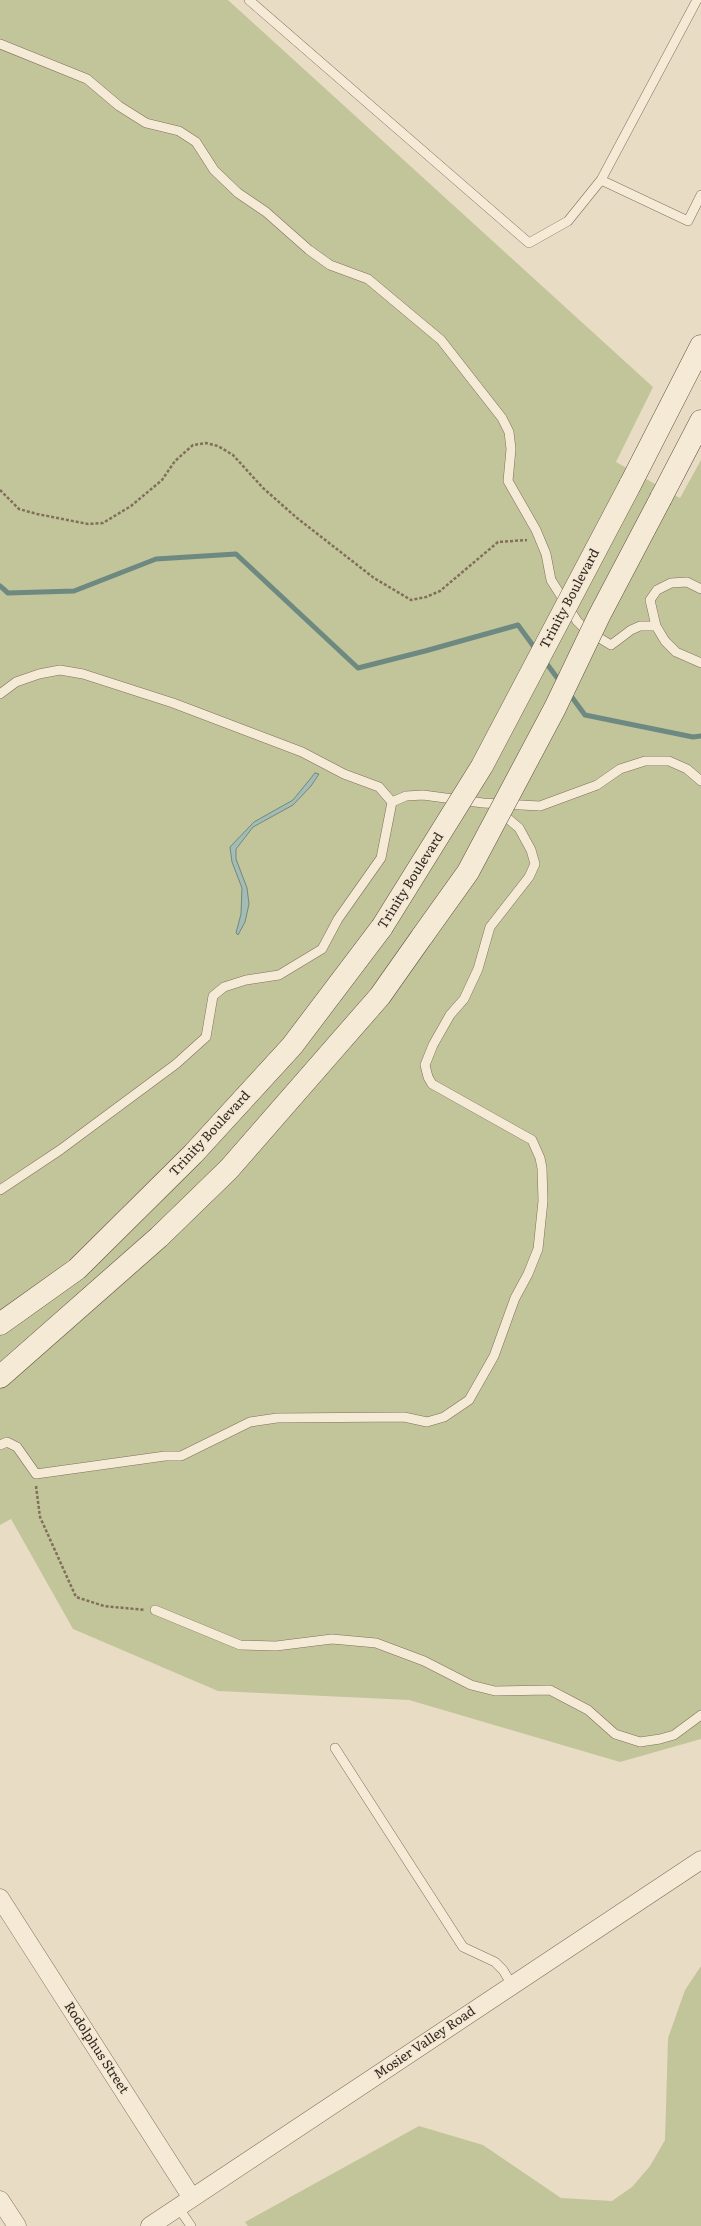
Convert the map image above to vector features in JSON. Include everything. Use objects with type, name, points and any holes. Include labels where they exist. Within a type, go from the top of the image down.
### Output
[{"type":"main road","name":"Trinity Boulevard","points":[[0,1324],[77,1269],[193,1154],[292,1046],[382,927],[482,766],[630,485],[701,346]]},
{"type":"main road","points":[[0,1377],[159,1237],[229,1169],[380,996],[468,872],[555,708],[599,616],[701,421]]},
{"type":"street","name":"Mosier Valley Road","points":[[150,2226],[701,1860]]},
{"type":"street","name":"Rodolphus Street","points":[[0,1898],[185,2202]]},
{"type":"street","points":[[0,2200],[17,2226]]},
{"type":"lane","points":[[249,0],[529,243],[568,221],[601,180],[697,0]]},
{"type":"lane","points":[[0,44],[87,79],[119,106],[146,123],[179,131],[196,142],[214,170],[238,193],[266,212],[308,250],[330,265],[368,280],[441,340],[502,418],[509,432],[511,449],[508,481],[541,542],[546,554],[551,580],[577,621],[586,630],[611,645],[631,630],[640,626],[656,626]]},
{"type":"lane","points":[[601,180],[688,221],[701,195]]},
{"type":"lane","points":[[701,589],[687,582],[671,583],[657,590],[650,600],[656,626],[664,642],[676,652],[701,663]]},
{"type":"lane","points":[[0,694],[16,682],[39,674],[60,670],[83,674],[173,703],[302,752],[344,774],[379,787],[392,802]]},
{"type":"lane","points":[[392,802],[406,796],[423,795],[492,804],[540,806],[597,784],[620,769],[645,761],[669,761],[687,769],[701,781]]},
{"type":"lane","points":[[0,1190],[60,1150],[176,1064],[206,1037],[213,996],[224,987],[246,980],[279,975],[322,949],[338,919],[381,858],[392,802]]},
{"type":"lane","points":[[0,1445],[7,1442],[17,1446],[36,1474],[165,1456],[181,1456],[250,1422],[278,1418],[404,1417],[427,1422],[444,1418],[469,1400],[494,1356],[516,1298],[538,1249],[543,1202],[542,1168],[540,1158],[532,1140],[432,1084],[428,1077],[425,1065],[433,1045],[450,1015],[464,999],[478,969],[490,927],[529,877],[535,864],[531,850],[519,828],[492,804]]},
{"type":"lane","points":[[155,1610],[240,1645],[276,1646],[332,1639],[376,1643],[424,1661],[471,1685],[495,1691],[550,1690],[588,1710],[616,1734],[640,1742],[674,1735],[701,1715]]},
{"type":"lane","points":[[335,1748],[463,1947],[495,1962],[503,1970],[512,1986]]},
{"type":"lane","points":[[185,2202],[191,2226]]},
{"type":"path","points":[[0,490],[19,508],[37,514],[88,524],[103,523],[142,498],[162,480],[175,461],[193,445],[206,443],[218,446],[233,455],[263,488],[297,518],[374,578],[411,600],[426,597],[440,590],[498,542],[522,539],[541,542]]},
{"type":"path","points":[[36,1474],[40,1517],[76,1597],[104,1606],[155,1610]]},
{"type":"green space","points":[[0,0],[228,0],[653,387],[616,462],[680,498],[701,460],[701,1739],[620,1762],[409,1700],[218,1691],[73,1629],[11,1519],[0,1525]]},
{"type":"green space","points":[[701,1966],[701,2226],[248,2226],[245,2222],[419,2126],[483,2145],[561,2198],[612,2201],[632,2187],[650,2166],[665,2140],[668,2038],[685,1990]]},
{"type":"water","points":[[315,773],[319,774],[311,786],[293,805],[253,827],[236,849],[236,859],[247,888],[249,904],[245,922],[238,935],[236,933],[241,914],[242,888],[232,862],[230,847],[254,822],[293,800]]},
{"type":"waterway","points":[[0,586],[8,593],[74,591],[156,559],[236,554],[358,668],[518,625],[537,651]]},
{"type":"waterway","points":[[544,660],[561,683]]},
{"type":"waterway","points":[[568,692],[585,715],[693,737],[701,736]]}]
